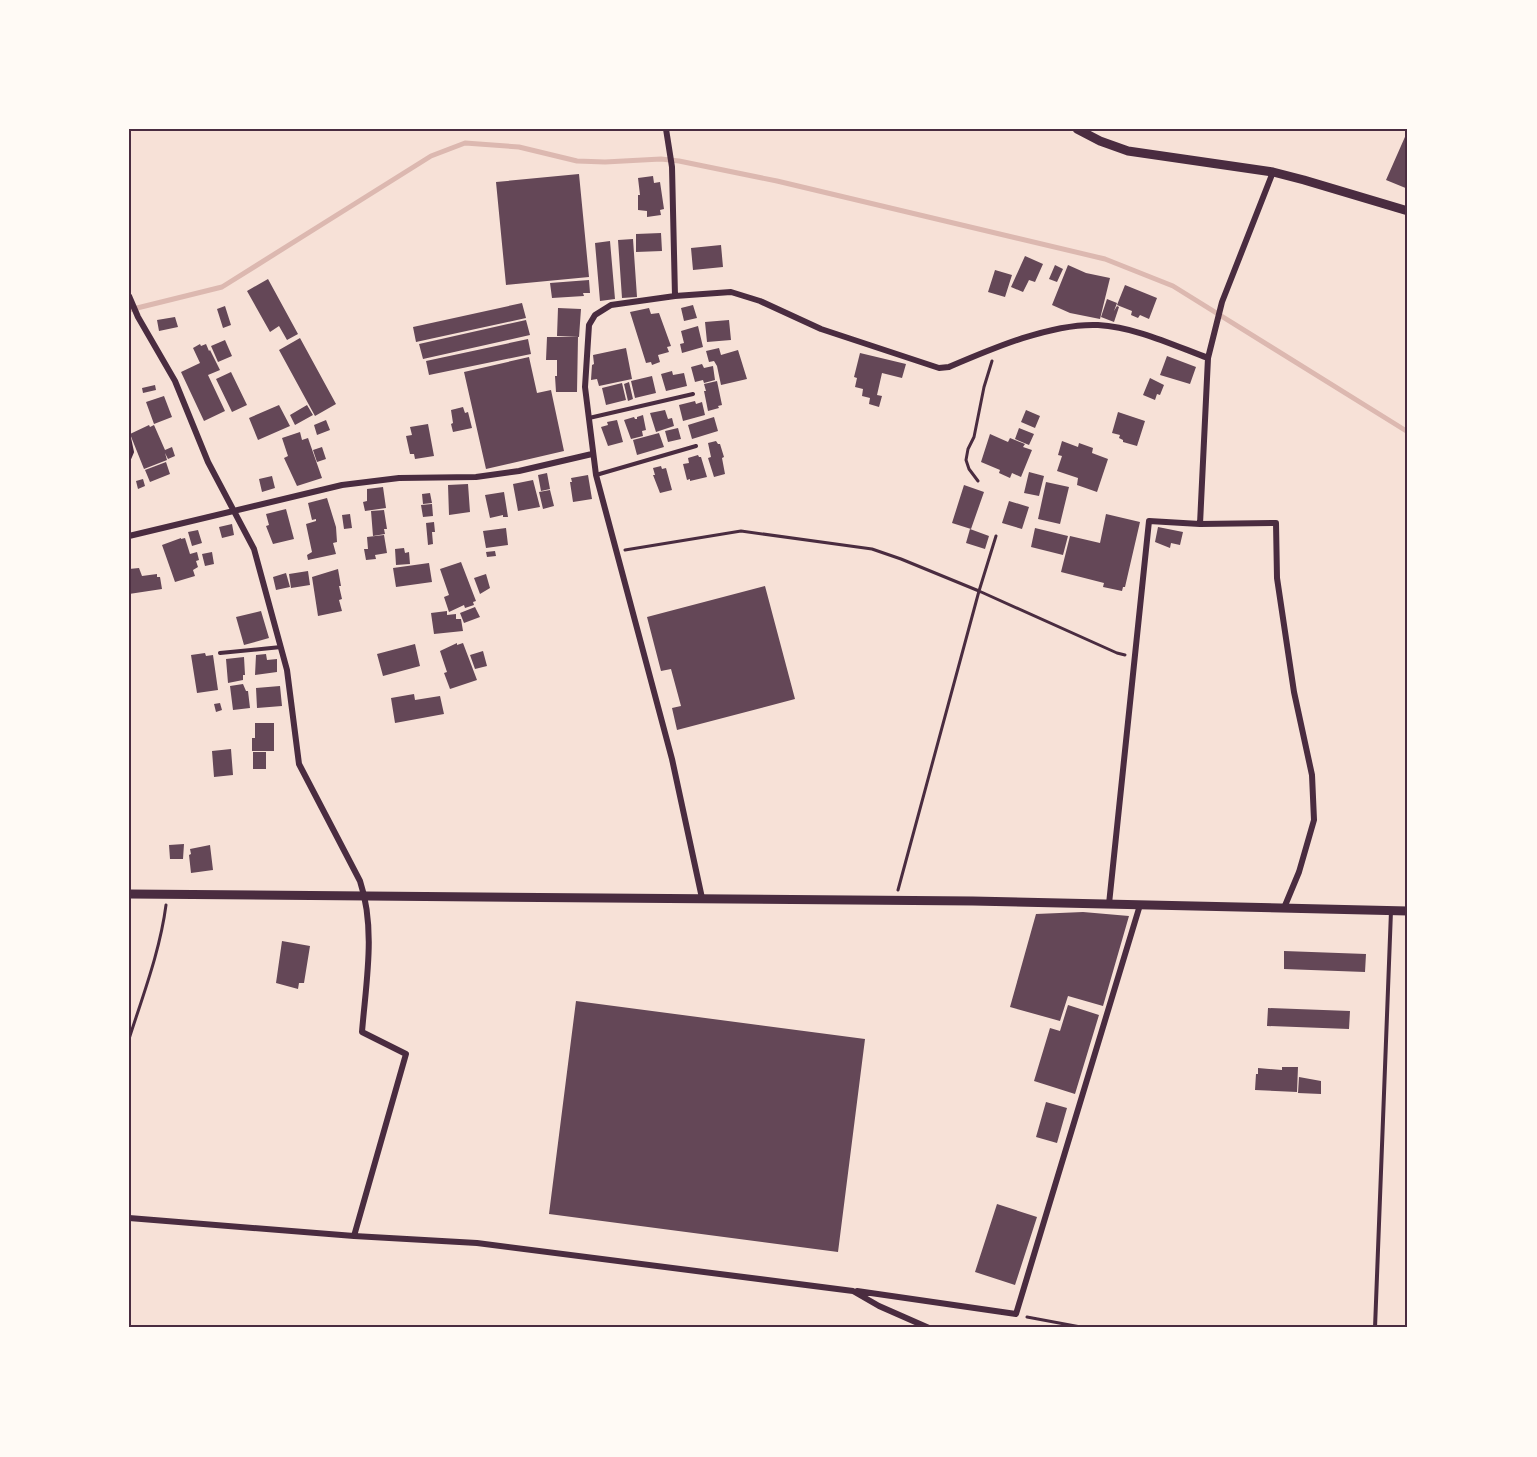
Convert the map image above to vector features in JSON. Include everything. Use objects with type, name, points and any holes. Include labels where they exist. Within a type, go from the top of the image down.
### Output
[{"type":"street","points":[[666,129],[672,167],[675,296]]},
{"type":"street","points":[[1077,129],[1100,141],[1128,151],[1273,172],[1408,212]]},
{"type":"street","points":[[1200,524],[1208,358],[1222,302],[1273,172]]},
{"type":"street","points":[[702,898],[672,759],[592,454],[585,387],[589,325],[595,315],[611,305],[719,291],[743,294],[821,329],[939,368],[949,367],[1052,329],[1098,325],[1142,335],[1208,358]]},
{"type":"street","points":[[130,297],[138,317],[175,381],[208,462],[254,549],[287,670],[300,764],[360,881],[365,896],[368,913],[367,973],[362,1032],[406,1054],[354,1236]]},
{"type":"street","points":[[129,536],[342,485],[399,478],[476,477],[519,471],[592,454]]},
{"type":"street","points":[[1109,904],[1149,521],[1200,524],[1276,523],[1277,579],[1294,692],[1312,775],[1314,820],[1299,872],[1284,908]]},
{"type":"street","points":[[129,894],[894,900],[1408,911]]},
{"type":"street","points":[[129,1218],[354,1236],[477,1243],[1016,1314],[1140,905]]},
{"type":"street","points":[[853,1291],[879,1306],[929,1328]]},
{"type":"lane","points":[[588,418],[693,394]]},
{"type":"lane","points":[[129,438],[132,452],[129,459]]},
{"type":"lane","points":[[596,475],[696,446]]},
{"type":"lane","points":[[220,652],[281,647]]},
{"type":"lane","points":[[1375,1328],[1391,910]]},
{"type":"path","points":[[978,481],[969,470],[966,460],[974,437],[984,387],[995,350]]},
{"type":"path","points":[[618,551],[741,531],[872,549],[979,591],[1117,653],[1135,656]]},
{"type":"path","points":[[894,900],[996,536]]},
{"type":"path","points":[[129,1039],[163,928],[167,894]]},
{"type":"path","points":[[1016,1314],[1086,1328]]},
{"type":"building","points":[[1408,130],[1408,189],[1386,180]]},
{"type":"building","points":[[579,174],[589,277],[506,285],[496,182]]},
{"type":"building","points":[[653,176],[654,183],[660,182],[664,209],[660,210],[661,215],[647,217],[647,211],[638,210],[638,195],[640,195],[638,178]]},
{"type":"building","points":[[661,233],[662,251],[636,252],[636,234]]},
{"type":"building","points":[[633,239],[637,297],[622,298],[618,240]]},
{"type":"building","points":[[610,241],[615,299],[600,301],[595,243]]},
{"type":"building","points":[[721,245],[723,267],[693,270],[691,248]]},
{"type":"building","points":[[1025,256],[1043,264],[1035,282],[1029,280],[1023,292],[1011,287]]},
{"type":"building","points":[[1055,265],[1063,269],[1057,282],[1049,279]]},
{"type":"building","points":[[1068,265],[1086,273],[1110,278],[1100,319],[1070,313],[1052,305]]},
{"type":"building","points":[[995,270],[1012,275],[1005,297],[988,292]]},
{"type":"building","points":[[268,279],[298,334],[287,340],[279,326],[270,332],[247,291]]},
{"type":"building","points":[[589,280],[590,293],[583,293],[584,296],[552,298],[550,283]]},
{"type":"building","points":[[1125,285],[1157,298],[1149,319],[1140,315],[1138,318],[1131,315],[1132,311],[1117,305]]},
{"type":"building","points":[[1107,299],[1117,303],[1114,311],[1117,306],[1119,307],[1114,322],[1101,317]]},
{"type":"building","points":[[522,303],[526,318],[416,342],[413,327]]},
{"type":"building","points":[[693,305],[697,318],[684,321],[681,308]]},
{"type":"building","points":[[225,306],[231,325],[223,328],[217,309]]},
{"type":"building","points":[[558,308],[581,309],[579,337],[557,336]]},
{"type":"building","points":[[649,308],[651,314],[659,313],[671,346],[667,347],[669,352],[658,355],[660,362],[652,365],[651,362],[646,363],[630,312]]},
{"type":"building","points":[[175,317],[178,327],[159,331],[157,320]]},
{"type":"building","points":[[526,320],[530,335],[423,359],[419,344]]},
{"type":"building","points":[[729,320],[731,340],[707,342],[705,322]]},
{"type":"building","points":[[698,326],[703,347],[682,353],[680,344],[684,343],[681,331]]},
{"type":"building","points":[[547,337],[578,337],[577,392],[556,392],[557,360],[546,360]]},
{"type":"building","points":[[300,338],[336,404],[315,416],[279,350]]},
{"type":"building","points":[[528,339],[531,354],[429,375],[426,361]]},
{"type":"building","points":[[225,340],[232,356],[218,362],[211,346]]},
{"type":"building","points":[[200,344],[201,346],[206,344],[220,370],[208,375],[225,411],[204,421],[181,372],[200,363],[193,348]]},
{"type":"building","points":[[626,348],[632,379],[599,386],[597,379],[591,380],[593,355]]},
{"type":"building","points":[[719,348],[721,355],[738,350],[747,379],[721,385],[717,366],[714,361],[709,362],[706,351]]},
{"type":"building","points":[[860,353],[906,364],[902,378],[882,373],[877,395],[882,396],[879,407],[869,404],[870,398],[862,396],[863,389],[855,387],[857,378],[854,377]]},
{"type":"building","points":[[1167,356],[1196,367],[1190,384],[1160,375]]},
{"type":"building","points":[[529,357],[537,393],[551,390],[564,451],[486,469],[464,372]]},
{"type":"building","points":[[702,364],[704,368],[713,366],[715,380],[704,383],[703,380],[695,382],[691,367]]},
{"type":"building","points":[[672,371],[673,375],[684,373],[687,386],[666,391],[661,374]]},
{"type":"building","points":[[231,372],[247,405],[232,412],[216,379]]},
{"type":"building","points":[[652,376],[656,393],[635,398],[631,381]]},
{"type":"building","points":[[1150,378],[1164,385],[1155,400],[1143,395]]},
{"type":"building","points":[[717,381],[722,405],[708,411],[704,384]]},
{"type":"building","points":[[629,382],[633,399],[628,401],[624,384]]},
{"type":"building","points":[[622,383],[626,400],[606,405],[602,388]]},
{"type":"building","points":[[155,385],[156,390],[143,393],[142,388]]},
{"type":"building","points":[[164,396],[172,417],[154,424],[146,402]]},
{"type":"building","points":[[695,401],[696,404],[702,402],[705,415],[683,421],[679,405]]},
{"type":"building","points":[[279,405],[290,426],[258,440],[249,418]]},
{"type":"building","points":[[307,405],[313,415],[295,425],[290,415]]},
{"type":"building","points":[[463,407],[465,413],[468,412],[472,428],[453,432],[451,410]]},
{"type":"building","points":[[665,410],[668,419],[672,418],[674,426],[656,432],[650,413]]},
{"type":"building","points":[[1026,410],[1040,416],[1035,428],[1021,422]]},
{"type":"building","points":[[1118,412],[1145,421],[1137,446],[1123,442],[1119,438],[1120,435],[1112,433]]},
{"type":"building","points":[[643,415],[646,430],[642,431],[643,436],[631,439],[624,420],[634,417],[637,419]]},
{"type":"building","points":[[714,417],[718,431],[692,439],[688,425]]},
{"type":"building","points":[[326,420],[330,430],[317,435],[314,425]]},
{"type":"building","points":[[617,420],[623,442],[608,446],[601,427],[608,425],[607,422]]},
{"type":"building","points":[[428,424],[434,456],[415,459],[414,454],[410,454],[406,436],[412,435],[410,427]]},
{"type":"building","points":[[149,425],[150,427],[154,425],[165,450],[172,447],[175,456],[168,459],[165,453],[167,460],[144,469],[130,434]]},
{"type":"building","points":[[678,428],[681,439],[668,442],[665,431]]},
{"type":"building","points":[[1019,428],[1034,434],[1029,445],[1015,439]]},
{"type":"building","points":[[300,432],[302,440],[308,438],[322,478],[297,486],[284,458],[288,456],[282,438]]},
{"type":"building","points":[[659,433],[664,447],[637,455],[633,440]]},
{"type":"building","points":[[990,434],[1008,442],[1010,438],[1025,444],[1023,447],[1032,450],[1021,477],[1012,473],[1010,478],[999,473],[1000,470],[981,462]]},
{"type":"building","points":[[716,441],[720,444],[724,457],[722,458],[725,474],[714,477],[708,458],[711,457],[708,443]]},
{"type":"building","points":[[1062,441],[1078,447],[1079,443],[1093,448],[1092,453],[1108,459],[1097,492],[1077,485],[1078,478],[1057,471],[1062,456],[1058,455]]},
{"type":"building","points":[[322,447],[326,459],[317,462],[313,450]]},
{"type":"building","points":[[698,455],[701,457],[707,477],[687,480],[683,464],[689,463],[688,458]]},
{"type":"building","points":[[166,462],[170,474],[150,482],[145,470]]},
{"type":"building","points":[[661,466],[662,469],[666,468],[672,490],[660,493],[653,475],[655,475],[653,468]]},
{"type":"building","points":[[1029,472],[1044,476],[1039,496],[1024,493]]},
{"type":"building","points":[[547,473],[550,489],[541,491],[538,475]]},
{"type":"building","points":[[588,475],[592,499],[573,502],[571,478]]},
{"type":"building","points":[[272,476],[275,488],[262,492],[259,479]]},
{"type":"building","points":[[143,479],[145,486],[138,489],[136,481]]},
{"type":"building","points":[[533,480],[540,507],[518,511],[513,484]]},
{"type":"building","points":[[1046,482],[1069,487],[1060,524],[1038,519]]},
{"type":"building","points":[[468,484],[470,512],[449,515],[448,485]]},
{"type":"building","points":[[964,485],[984,492],[971,529],[952,523]]},
{"type":"building","points":[[383,487],[386,508],[365,511],[363,502],[367,501],[367,489]]},
{"type":"building","points":[[550,490],[554,506],[543,509],[539,492]]},
{"type":"building","points":[[504,492],[508,517],[503,517],[503,515],[490,518],[485,495]]},
{"type":"building","points":[[430,493],[432,503],[423,504],[422,494]]},
{"type":"building","points":[[327,498],[336,527],[337,542],[333,543],[336,554],[308,560],[307,555],[312,552],[306,524],[316,519],[312,520],[308,503]]},
{"type":"building","points":[[1009,501],[1029,507],[1022,529],[1002,523]]},
{"type":"building","points":[[432,504],[433,516],[423,517],[421,505]]},
{"type":"building","points":[[286,509],[294,539],[273,544],[266,526],[269,525],[266,514]]},
{"type":"building","points":[[384,510],[387,529],[384,529],[385,534],[373,536],[371,511]]},
{"type":"building","points":[[350,514],[352,528],[344,529],[342,515]]},
{"type":"building","points":[[1106,514],[1140,522],[1125,587],[1122,591],[1103,587],[1104,583],[1061,572],[1070,536],[1100,543]]},
{"type":"building","points":[[434,522],[433,544],[428,545],[426,523]]},
{"type":"building","points":[[232,524],[234,535],[222,538],[219,527]]},
{"type":"building","points":[[1158,527],[1183,532],[1180,545],[1171,543],[1170,548],[1155,542]]},
{"type":"building","points":[[506,528],[508,545],[486,548],[483,531]]},
{"type":"building","points":[[1035,528],[1068,536],[1063,555],[1031,547]]},
{"type":"building","points":[[970,529],[989,536],[985,549],[966,543]]},
{"type":"building","points":[[198,530],[202,543],[192,546],[188,532]]},
{"type":"building","points":[[384,535],[387,553],[375,555],[376,559],[366,560],[364,549],[368,549],[367,537]]},
{"type":"building","points":[[185,538],[190,554],[197,552],[199,560],[196,561],[198,567],[193,570],[195,576],[175,582],[162,545]]},
{"type":"building","points":[[404,548],[405,553],[409,552],[410,564],[396,565],[395,549]]},
{"type":"building","points":[[495,551],[496,556],[487,557],[486,552]]},
{"type":"building","points":[[212,552],[214,564],[205,566],[202,554]]},
{"type":"building","points":[[461,562],[476,601],[473,602],[474,605],[465,608],[464,605],[449,612],[444,597],[449,595],[440,569]]},
{"type":"building","points":[[429,563],[432,582],[396,587],[393,568]]},
{"type":"building","points":[[139,568],[142,576],[157,574],[157,577],[160,577],[162,589],[129,594],[129,569]]},
{"type":"building","points":[[338,569],[342,599],[339,600],[342,611],[318,616],[312,577]]},
{"type":"building","points":[[308,571],[310,585],[291,588],[289,574]]},
{"type":"building","points":[[286,573],[290,587],[276,590],[273,577]]},
{"type":"building","points":[[486,574],[490,588],[480,594],[474,578]]},
{"type":"building","points":[[765,586],[795,699],[677,730],[672,708],[681,706],[671,669],[661,671],[647,617]]},
{"type":"building","points":[[475,607],[480,617],[464,623],[460,613]]},
{"type":"building","points":[[261,611],[269,638],[244,645],[236,617]]},
{"type":"building","points":[[447,611],[447,615],[456,614],[456,619],[461,619],[463,631],[434,634],[431,613]]},
{"type":"building","points":[[457,643],[457,645],[463,643],[477,680],[450,689],[440,651]]},
{"type":"building","points":[[415,644],[420,666],[383,676],[377,654]]},
{"type":"building","points":[[483,651],[487,666],[475,669],[470,655]]},
{"type":"building","points":[[205,653],[206,656],[213,655],[218,690],[197,693],[191,655]]},
{"type":"building","points":[[266,654],[267,660],[277,659],[277,672],[255,675],[256,655]]},
{"type":"building","points":[[244,657],[243,680],[228,683],[226,659]]},
{"type":"building","points":[[243,684],[248,691],[250,708],[233,710],[230,686]]},
{"type":"building","points":[[280,686],[282,706],[257,708],[256,688]]},
{"type":"building","points":[[414,694],[415,700],[440,696],[444,714],[395,723],[391,698]]},
{"type":"building","points":[[220,703],[222,710],[216,712],[214,704]]},
{"type":"building","points":[[255,723],[274,723],[274,751],[252,751]]},
{"type":"building","points":[[231,749],[233,775],[214,777],[212,751]]},
{"type":"building","points":[[253,752],[266,752],[266,769],[253,769]]},
{"type":"building","points":[[184,844],[183,859],[170,859],[169,845]]},
{"type":"building","points":[[210,845],[213,870],[191,873],[190,849]]},
{"type":"building","points":[[1083,912],[1129,916],[1103,1006],[1068,996],[1060,1021],[1010,1007],[1036,914]]},
{"type":"building","points":[[282,941],[310,946],[304,983],[299,983],[298,989],[276,983]]},
{"type":"building","points":[[1284,951],[1366,954],[1365,972],[1284,969]]},
{"type":"building","points":[[576,1001],[865,1039],[838,1252],[549,1214]]},
{"type":"building","points":[[1068,1005],[1099,1015],[1075,1094],[1034,1081],[1050,1028],[1060,1031]]},
{"type":"building","points":[[1268,1008],[1350,1011],[1349,1029],[1267,1026]]},
{"type":"building","points":[[1282,1067],[1298,1067],[1297,1092],[1255,1090],[1258,1068],[1282,1070]]},
{"type":"building","points":[[1299,1077],[1321,1081],[1321,1094],[1298,1093]]},
{"type":"building","points":[[1046,1102],[1067,1108],[1057,1143],[1036,1137]]},
{"type":"building","points":[[997,1204],[1037,1217],[1015,1285],[975,1272]]},
{"type":"waterway","points":[[129,310],[222,287],[431,156],[465,143],[519,147],[577,161],[661,159],[777,181],[1105,259],[1173,286],[1408,432]]}]
